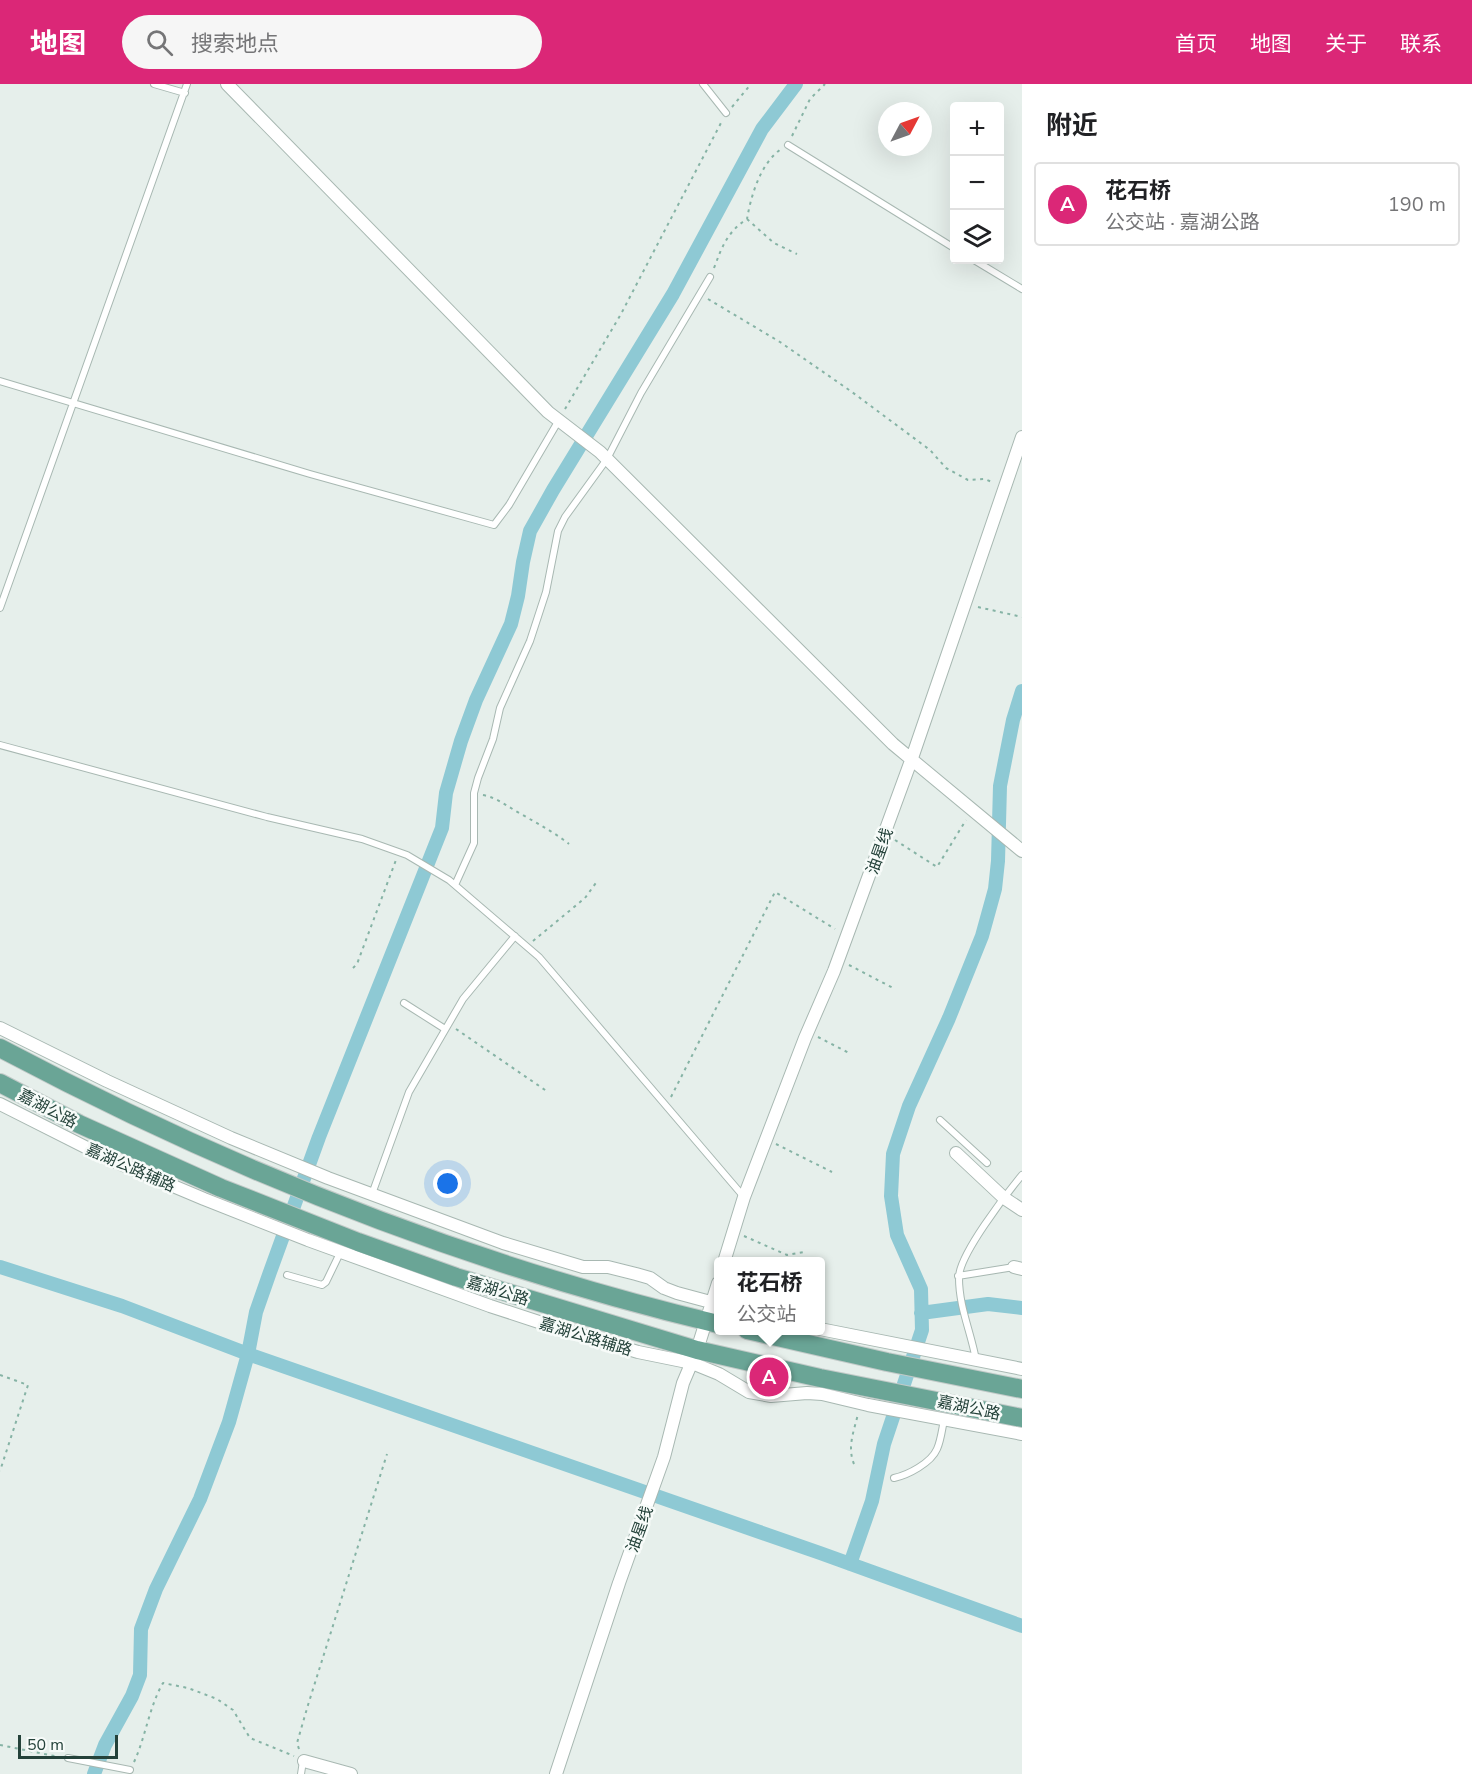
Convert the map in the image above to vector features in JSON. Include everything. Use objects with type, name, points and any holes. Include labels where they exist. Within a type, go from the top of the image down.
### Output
[{"type":"main road","name":"嘉湖公路","points":[[0,1048],[113,1107],[320,1197],[520,1268],[712,1322]]},
{"type":"main road","name":"嘉湖公路","points":[[0,1083],[128,1148],[221,1188],[263,1213],[311,1232],[456,1277],[694,1356],[877,1389],[942,1413],[1022,1418]]},
{"type":"main road","name":"嘉湖公路","points":[[778,1335],[889,1353],[955,1375],[1022,1389]]},
{"type":"street","points":[[227,84],[517,381],[563,423],[603,455],[893,744],[1022,851]]},
{"type":"street","name":"油星线","points":[[726,1257],[744,1197],[766,1139],[807,1032],[848,937],[1022,437]]},
{"type":"street","points":[[0,1028],[116,1086],[328,1178],[503,1242],[584,1267],[608,1267],[650,1278],[670,1291],[714,1303]]},
{"type":"street","name":"嘉湖公路辅路","points":[[0,1104],[109,1159],[263,1213]]},
{"type":"street","points":[[960,1156],[1004,1198],[1022,1210]]},
{"type":"street","name":"嘉湖公路辅路","points":[[311,1232],[341,1251],[551,1326],[638,1352],[694,1356],[749,1392],[771,1396],[822,1394],[864,1404],[942,1413],[1022,1434]]},
{"type":"street","name":"油星线","points":[[556,1774],[661,1466],[683,1383],[712,1322]]},
{"type":"street","points":[[825,1331],[889,1353],[960,1357],[1022,1369]]},
{"type":"street","points":[[304,1761],[351,1774]]},
{"type":"lane","points":[[154,84],[185,93]]},
{"type":"lane","points":[[0,608],[187,84]]},
{"type":"lane","points":[[702,84],[726,113]]},
{"type":"lane","points":[[788,145],[950,246]]},
{"type":"lane","points":[[981,264],[1022,289]]},
{"type":"lane","points":[[455,885],[474,843],[474,793],[493,739],[500,708],[530,641],[546,592],[558,531],[710,277]]},
{"type":"lane","points":[[0,381],[310,474],[494,525],[510,505],[563,423]]},
{"type":"lane","points":[[0,746],[267,817],[362,839],[407,855],[449,880],[539,957],[744,1197]]},
{"type":"lane","points":[[372,1194],[408,1092],[463,999],[515,936]]},
{"type":"lane","points":[[404,1003],[446,1026]]},
{"type":"lane","points":[[940,1120],[987,1163]]},
{"type":"lane","points":[[960,1156],[972,1149]]},
{"type":"lane","points":[[976,1361],[972,1338],[964,1319],[959,1270],[1004,1198],[1022,1175]]},
{"type":"lane","points":[[287,1275],[322,1285],[326,1282],[341,1251]]},
{"type":"lane","points":[[958,1276],[1018,1268]]},
{"type":"lane","points":[[894,1478],[905,1476],[937,1450],[942,1413]]},
{"type":"lane","points":[[68,1758],[130,1770]]},
{"type":"lane","points":[[301,1774],[304,1761]]},
{"type":"path","points":[[563,423],[726,113],[751,84]]},
{"type":"path","points":[[710,277],[723,244],[734,227],[747,219],[751,199],[765,169],[775,154],[788,145],[810,99],[825,84]]},
{"type":"path","points":[[747,219],[774,243],[797,254]]},
{"type":"path","points":[[700,295],[780,342],[852,392],[930,450],[946,468],[968,480],[985,479],[1005,488]]},
{"type":"path","points":[[965,604],[1022,617]]},
{"type":"path","points":[[474,793],[491,797],[505,804],[544,826],[569,844]]},
{"type":"path","points":[[885,834],[937,867],[974,813]]},
{"type":"path","points":[[353,968],[357,964],[399,852]]},
{"type":"path","points":[[526,946],[585,898],[598,879]]},
{"type":"path","points":[[664,1103],[672,1097],[776,892],[848,937]]},
{"type":"path","points":[[839,960],[895,989]]},
{"type":"path","points":[[446,1026],[548,1092]]},
{"type":"path","points":[[807,1032],[851,1054]]},
{"type":"path","points":[[766,1139],[832,1172]]},
{"type":"path","points":[[734,1231],[788,1255],[804,1252]]},
{"type":"path","points":[[0,1375],[28,1385],[0,1471]]},
{"type":"path","points":[[854,1464],[850,1455],[850,1445],[864,1404]]},
{"type":"path","points":[[304,1761],[297,1743],[387,1454]]},
{"type":"path","points":[[130,1770],[140,1749],[156,1695],[163,1683],[188,1688],[217,1699],[233,1710],[250,1738],[304,1761]]},
{"type":"path","points":[[0,1745],[68,1758]]},
{"type":"waterway","points":[[94,1774],[105,1745],[132,1696],[140,1675],[141,1629],[156,1589],[200,1499],[229,1422],[248,1354],[256,1312],[270,1272],[319,1137],[442,828],[446,793],[461,741],[476,700],[511,624],[530,531],[673,294],[762,129],[796,84]]},
{"type":"waterway","points":[[850,1564],[872,1501],[884,1444],[922,1330],[921,1289],[897,1235],[891,1196],[893,1154],[909,1106],[949,1018],[982,936],[995,889],[1000,786],[1013,720],[1022,691]]},
{"type":"waterway","points":[[0,1267],[122,1306],[248,1354],[820,1553],[1022,1626]]},
{"type":"waterway","points":[[921,1313],[988,1304],[1022,1308]]},
{"type":"place","name":"花石桥","points":[[769,1377]]}]
